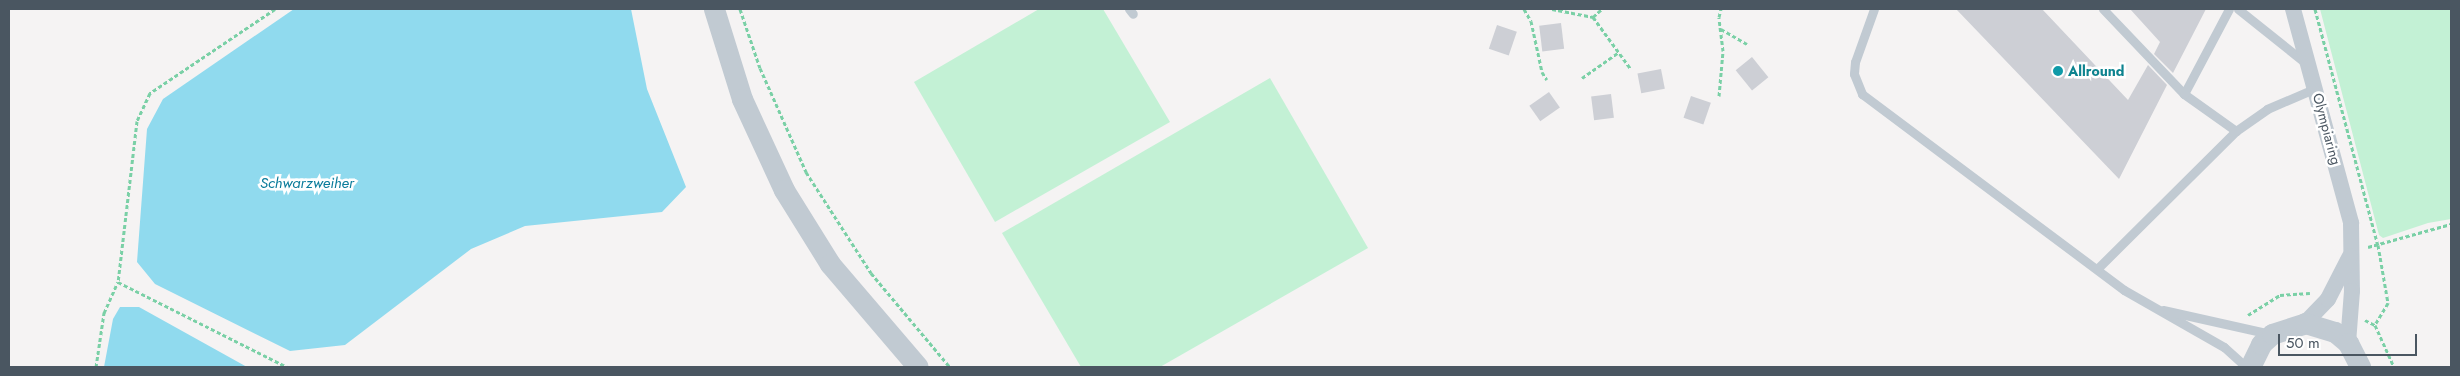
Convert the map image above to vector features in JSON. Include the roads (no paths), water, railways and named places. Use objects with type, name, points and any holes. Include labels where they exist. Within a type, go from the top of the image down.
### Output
[{"type":"street","points":[[714,9],[742,99],[784,190],[830,264],[918,367]]},
{"type":"street","name":"Olympiaring","points":[[2293,9],[2344,191],[2351,223],[2352,252],[2348,343]]},
{"type":"street","name":"Olympiaring","points":[[2305,324],[2328,299],[2352,252]]},
{"type":"street","points":[[2250,367],[2261,344],[2272,334],[2293,325],[2305,324],[2336,332],[2348,343],[2360,367]]},
{"type":"lane","points":[[1874,9],[1855,62],[1854,74],[1862,94],[2098,268],[2124,290],[2224,347],[2246,367]]},
{"type":"lane","points":[[2103,9],[2184,94],[2236,131]]},
{"type":"lane","points":[[2184,94],[2228,9]]},
{"type":"lane","points":[[2238,9],[2309,65]]},
{"type":"lane","points":[[2098,268],[2236,131],[2267,109],[2316,88]]},
{"type":"lane","points":[[2156,308],[2272,334]]},
{"type":"water","name":"Schwarzweiher","points":[[294,9],[631,9],[647,89],[686,187],[662,212],[525,226],[471,249],[345,345],[290,351],[155,284],[137,262],[147,129],[163,99]]},
{"type":"water","points":[[120,307],[139,307],[247,367],[104,367],[113,319]]},
{"type":"place","name":"Allround","points":[[2058,71]]}]
